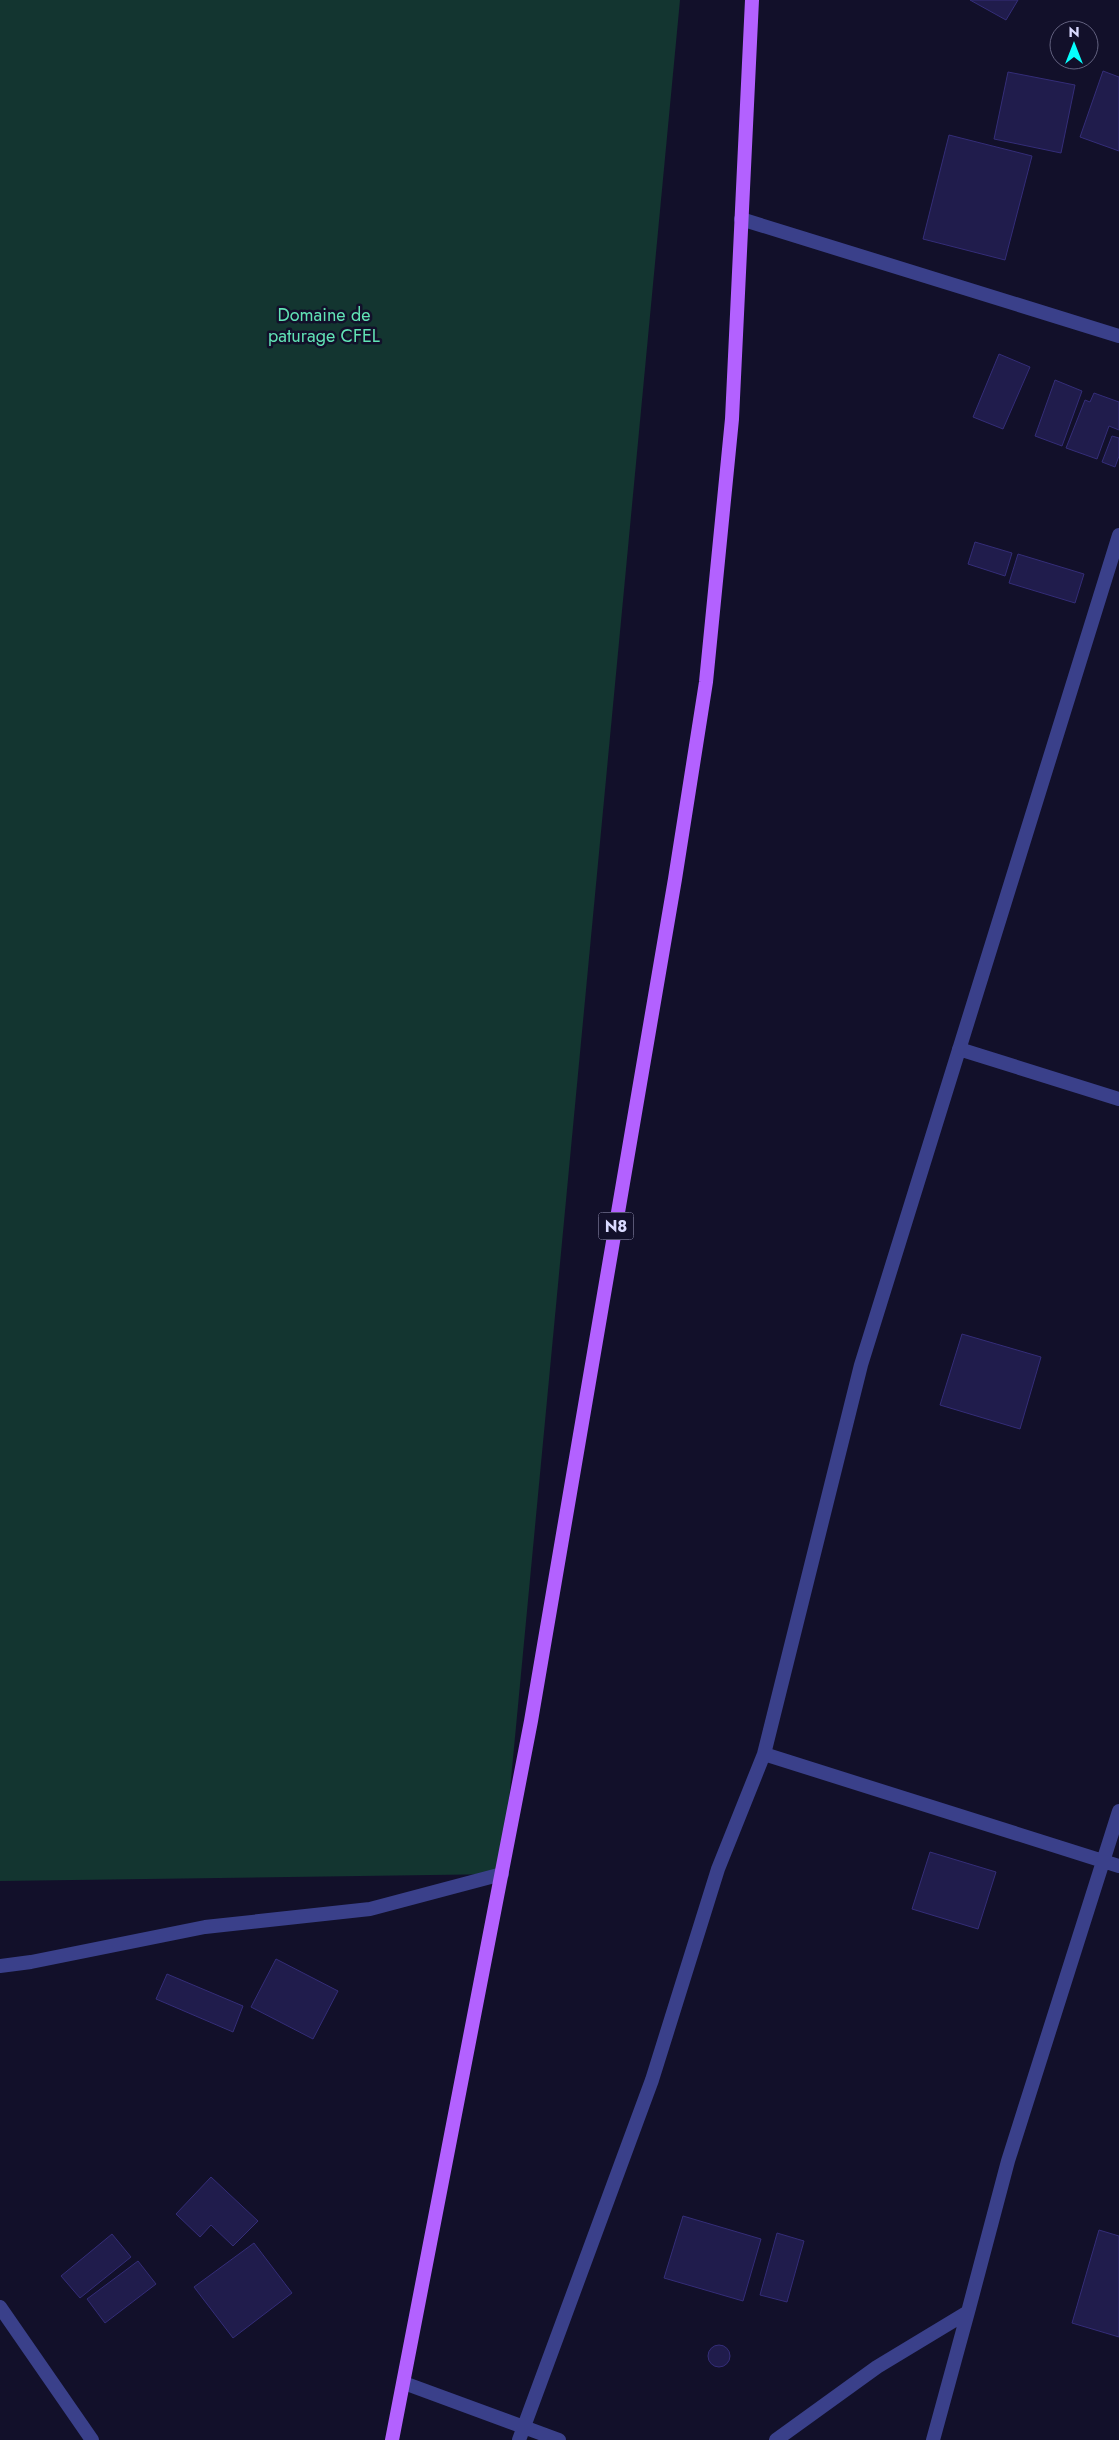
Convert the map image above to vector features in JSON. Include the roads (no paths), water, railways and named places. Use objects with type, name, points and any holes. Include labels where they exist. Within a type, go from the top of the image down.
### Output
[{"type":"main road","name":"N8","points":[[392,2440],[533,1712],[652,1016],[706,682],[732,419],[752,0]]},
{"type":"street","points":[[741,219],[1119,336]]},
{"type":"street","points":[[521,2433],[652,2080],[718,1869],[764,1754],[860,1364],[1119,535]]},
{"type":"street","points":[[959,1049],[1119,1099]]},
{"type":"street","points":[[764,1754],[1119,1866]]},
{"type":"street","points":[[933,2440],[1008,2161],[1119,1810]]},
{"type":"street","points":[[0,1966],[31,1962],[204,1928],[370,1909],[502,1874]]},
{"type":"street","points":[[0,2307],[92,2440]]},
{"type":"street","points":[[776,2440],[877,2367],[968,2312]]},
{"type":"street","points":[[404,2383],[521,2433],[559,2440]]},
{"type":"park label","name":"Domaine de paturage CFEL","points":[[324,325]]}]
